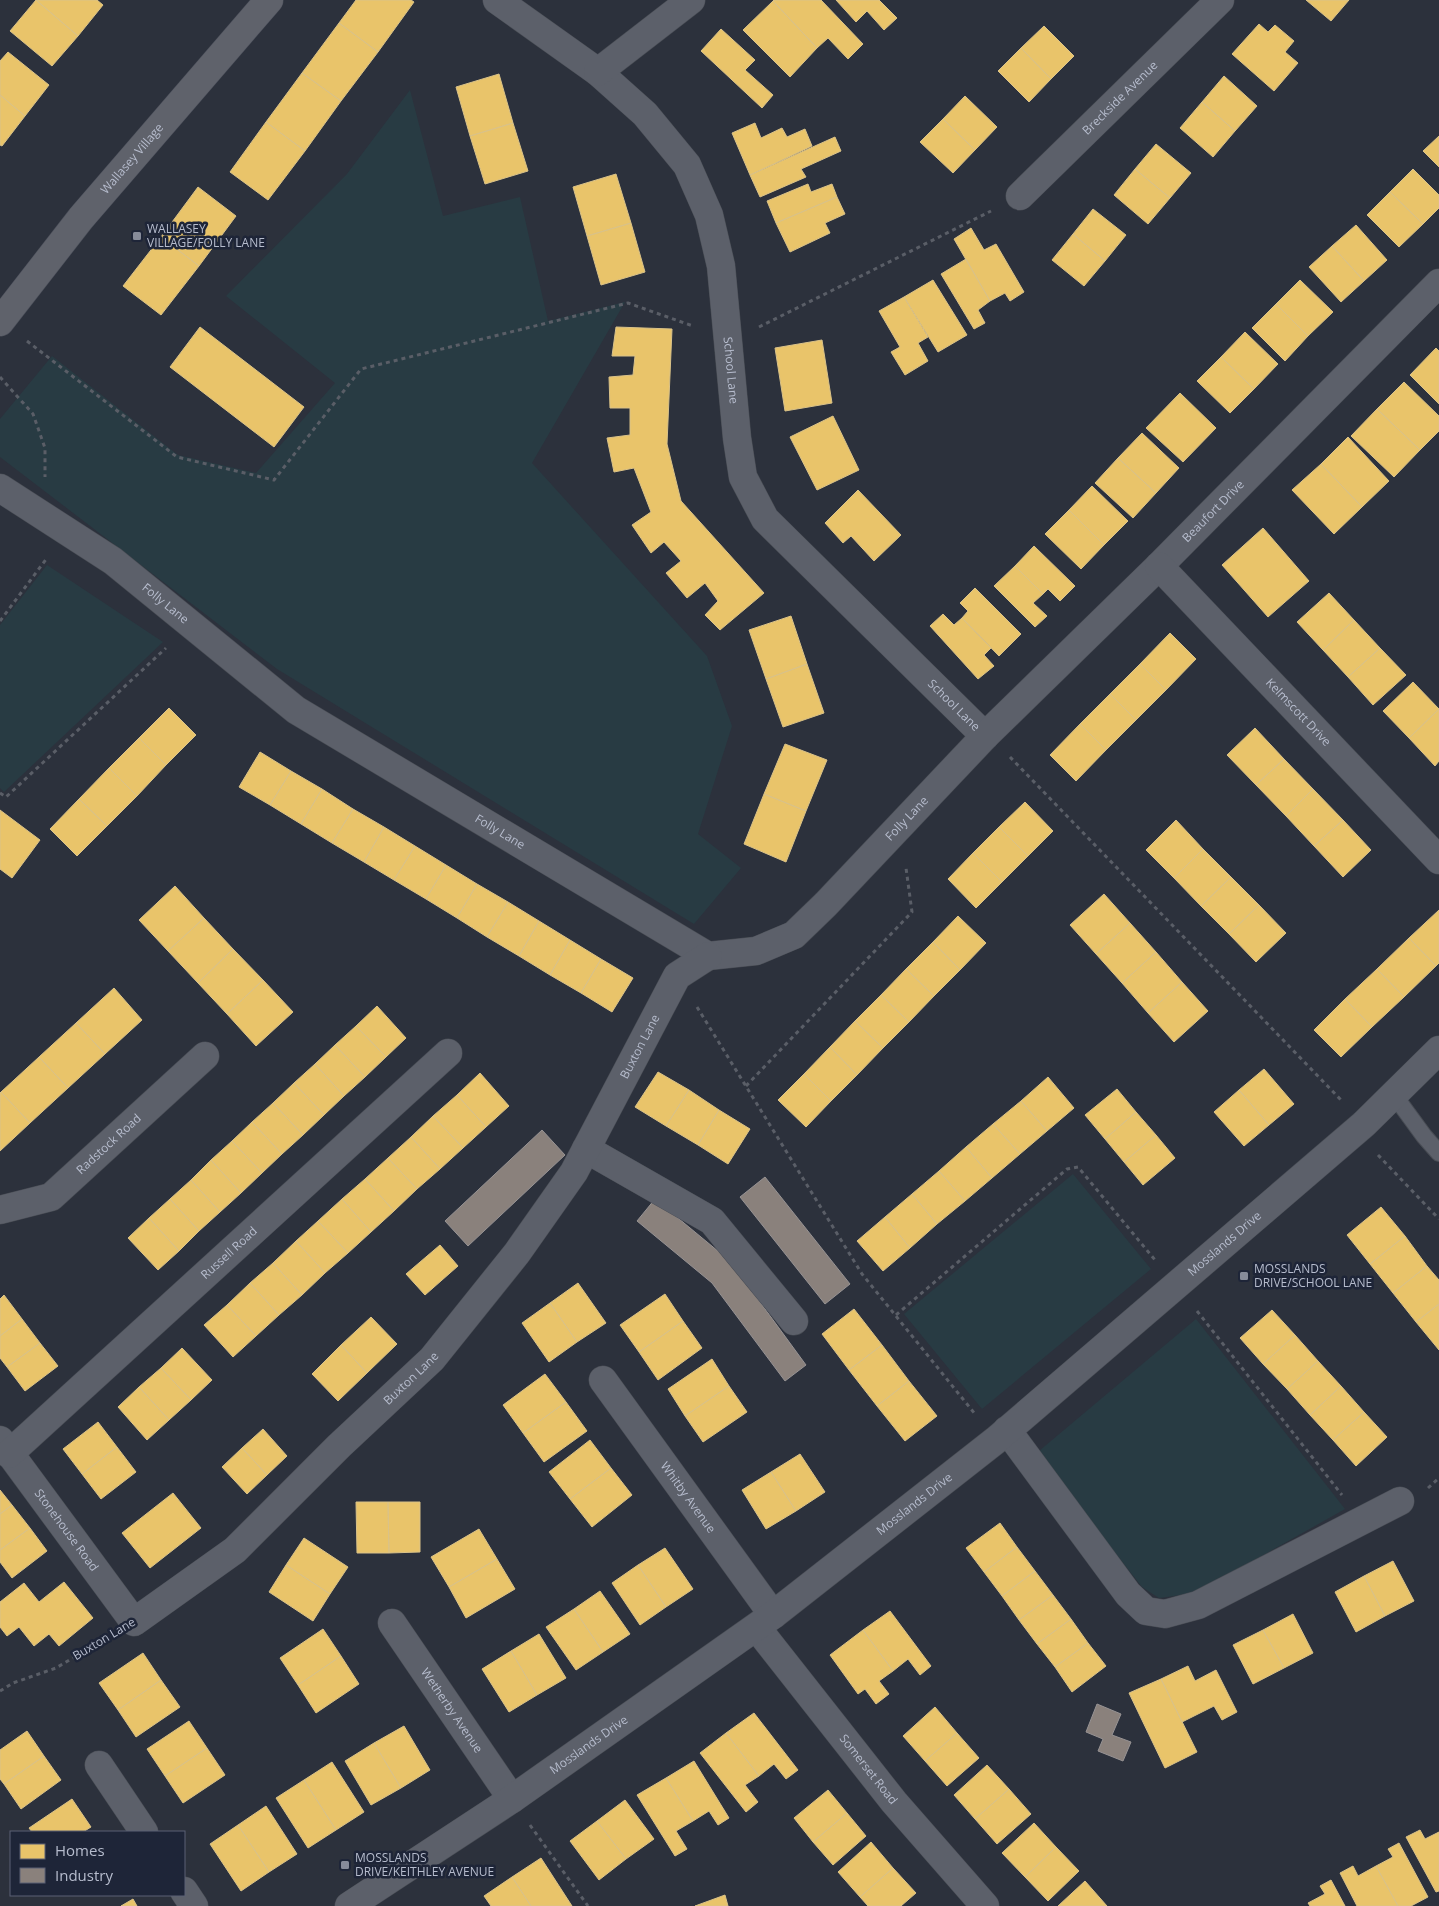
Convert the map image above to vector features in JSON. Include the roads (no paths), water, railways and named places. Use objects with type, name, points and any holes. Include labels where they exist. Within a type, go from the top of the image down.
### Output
[{"type":"main road","name":"Wallasey Village","points":[[1,321],[81,218],[269,0]]},
{"type":"street","name":"School Lane","points":[[497,0],[598,72],[645,114],[687,166],[709,215],[721,266],[737,438],[743,477],[765,519],[985,736]]},
{"type":"street","points":[[598,72],[691,0]]},
{"type":"street","name":"Breckside Avenue","points":[[1020,196],[1220,0]]},
{"type":"street","name":"Beaufort Drive","points":[[985,736],[1159,566],[1439,283]]},
{"type":"street","name":"Folly Lane","points":[[0,488],[113,561],[296,710],[708,956],[756,951],[794,935],[826,904],[985,736]]},
{"type":"street","name":"Kelmscott Drive","points":[[1159,566],[1439,860]]},
{"type":"street","name":"Buxton Lane","points":[[134,1622],[235,1550],[339,1446],[432,1359],[517,1253],[574,1172],[677,976],[708,956]]},
{"type":"street","name":"Mosslands Drive","points":[[349,1906],[512,1799],[765,1622],[1002,1435],[1360,1127],[1439,1050]]},
{"type":"street","name":"Russell Road","points":[[5,1447],[448,1054]]},
{"type":"street","name":"Radstock Road","points":[[0,1210],[52,1197],[205,1056]]},
{"type":"street","points":[[586,1149],[712,1221],[794,1321]]},
{"type":"street","name":"Whitby Avenue","points":[[604,1380],[765,1622]]},
{"type":"street","points":[[1002,1435],[1128,1594],[1146,1611],[1165,1614],[1198,1605],[1400,1502]]},
{"type":"street","name":"Stonehouse Road","points":[[5,1447],[134,1622]]},
{"type":"street","name":"Somerset Road","points":[[765,1622],[894,1802],[985,1906]]},
{"type":"street","name":"Wetherby Avenue","points":[[392,1623],[512,1799]]},
{"type":"street","points":[[99,1765],[143,1831]]},
{"type":"street","points":[[185,1893],[194,1906]]},
{"type":"lane","points":[[1394,1095],[1439,1153]]},
{"type":"place","name":"WALLASEY VILLAGE/FOLLY LANE","points":[[137,236]]},
{"type":"place","name":"MOSSLANDS DRIVE/SCHOOL LANE","points":[[1244,1276]]},
{"type":"place","name":"MOSSLANDS DRIVE/KEITHLEY AVENUE","points":[[345,1865]]}]
